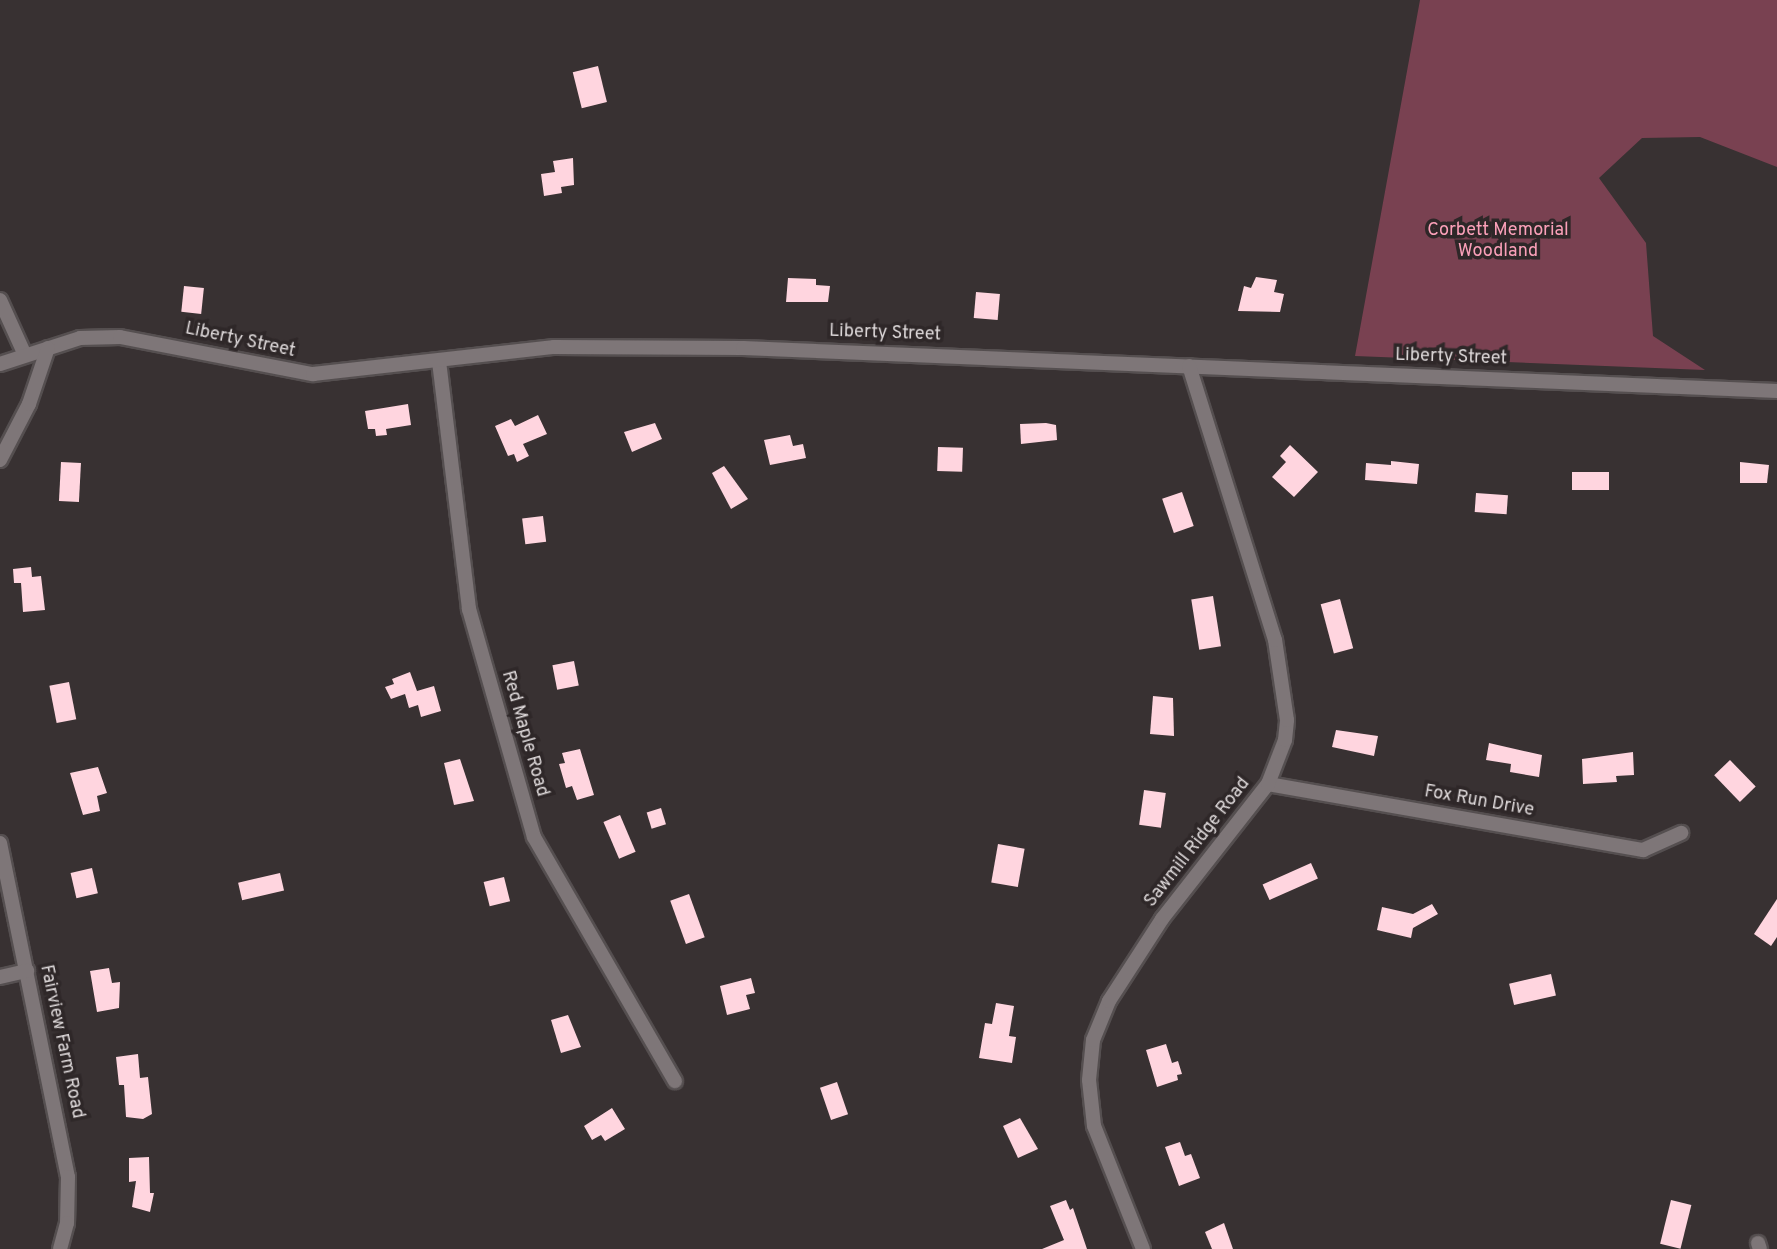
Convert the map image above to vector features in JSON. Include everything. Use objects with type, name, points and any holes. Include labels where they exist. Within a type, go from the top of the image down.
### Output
[{"type":"street","points":[[0,300],[25,355]]},
{"type":"street","name":"Liberty Street","points":[[0,364],[80,338],[120,337],[313,374],[576,347],[794,350],[1777,391]]},
{"type":"street","points":[[0,460],[29,404],[48,348]]},
{"type":"street","name":"Red Maple Road","points":[[439,361],[469,609],[534,838],[676,1081]]},
{"type":"street","name":"Sawmill Ridge Road","points":[[1143,1249],[1094,1126],[1089,1080],[1093,1040],[1109,1000],[1162,919],[1268,784],[1285,740],[1281,663],[1189,366]]},
{"type":"street","name":"Fox Run Drive","points":[[1268,784],[1643,850],[1681,833]]},
{"type":"street","name":"Fairview Farm Road","points":[[0,843],[68,1177],[68,1212],[60,1249]]},
{"type":"street","points":[[0,977],[27,971]]},
{"type":"green space","name":"Corbett Memorial Woodland","points":[[1420,0],[1777,0],[1777,167],[1700,137],[1642,138],[1599,178],[1646,243],[1653,336],[1705,370],[1355,356]]},
{"type":"building","points":[[598,66],[607,102],[582,108],[573,72]]},
{"type":"building","points":[[573,158],[574,185],[561,187],[562,193],[544,196],[541,174],[555,172],[553,161]]},
{"type":"building","points":[[1256,277],[1277,280],[1274,292],[1284,294],[1280,312],[1238,311],[1244,286],[1251,288]]},
{"type":"building","points":[[788,278],[816,279],[816,285],[830,286],[828,302],[786,302]]},
{"type":"building","points":[[184,286],[204,288],[201,314],[181,312]]},
{"type":"building","points":[[976,292],[1000,294],[998,320],[974,318]]},
{"type":"building","points":[[408,404],[411,425],[386,429],[387,435],[376,436],[375,429],[368,429],[365,411]]},
{"type":"building","points":[[538,415],[547,434],[523,444],[529,456],[517,462],[514,454],[508,456],[495,426],[511,419],[515,426]]},
{"type":"building","points":[[655,423],[662,439],[632,452],[624,432]]},
{"type":"building","points":[[1020,424],[1056,425],[1057,440],[1021,444]]},
{"type":"building","points":[[790,435],[793,446],[803,444],[806,458],[770,465],[764,440]]},
{"type":"building","points":[[1290,445],[1318,472],[1294,497],[1272,477],[1286,462],[1280,456]]},
{"type":"building","points":[[938,447],[963,448],[962,472],[937,471]]},
{"type":"building","points":[[1391,461],[1419,464],[1417,484],[1365,480],[1366,463],[1391,465]]},
{"type":"building","points":[[61,462],[81,463],[79,502],[59,501]]},
{"type":"building","points":[[1740,462],[1769,465],[1767,483],[1740,483]]},
{"type":"building","points":[[724,466],[748,499],[731,509],[712,473]]},
{"type":"building","points":[[1572,472],[1609,472],[1609,490],[1572,490]]},
{"type":"building","points":[[1182,492],[1194,526],[1174,533],[1162,499]]},
{"type":"building","points":[[1476,493],[1508,495],[1507,514],[1475,512]]},
{"type":"building","points":[[543,516],[546,542],[525,544],[522,519]]},
{"type":"building","points":[[31,567],[32,577],[41,576],[45,610],[23,612],[21,583],[14,583],[13,569]]},
{"type":"building","points":[[1213,596],[1221,646],[1199,650],[1191,599]]},
{"type":"building","points":[[1340,599],[1353,648],[1334,653],[1321,604]]},
{"type":"building","points":[[574,661],[579,686],[557,690],[552,665]]},
{"type":"building","points":[[410,672],[417,691],[434,686],[441,711],[421,717],[418,705],[409,708],[405,694],[391,699],[385,687],[394,684],[392,679]]},
{"type":"building","points":[[69,682],[76,719],[57,723],[49,686]]},
{"type":"building","points":[[1153,696],[1173,698],[1174,736],[1150,734]]},
{"type":"building","points":[[1336,730],[1378,736],[1374,756],[1332,747]]},
{"type":"building","points":[[1489,743],[1542,755],[1539,777],[1510,772],[1511,764],[1486,760]]},
{"type":"building","points":[[580,749],[594,795],[577,800],[572,786],[566,788],[559,764],[565,763],[562,753]]},
{"type":"building","points":[[1633,752],[1634,775],[1616,776],[1617,782],[1583,784],[1582,759]]},
{"type":"building","points":[[460,759],[474,801],[454,805],[444,763]]},
{"type":"building","points":[[1730,760],[1756,787],[1740,802],[1714,775]]},
{"type":"building","points":[[98,767],[107,793],[97,796],[100,811],[83,815],[70,773]]},
{"type":"building","points":[[1144,790],[1166,793],[1161,828],[1139,825]]},
{"type":"building","points":[[661,808],[666,824],[652,829],[647,812]]},
{"type":"building","points":[[620,815],[636,852],[619,859],[603,822]]},
{"type":"building","points":[[998,844],[1025,849],[1018,887],[991,882]]},
{"type":"building","points":[[1311,863],[1318,879],[1269,900],[1263,885]]},
{"type":"building","points":[[92,868],[98,893],[76,898],[71,873]]},
{"type":"building","points":[[280,873],[284,891],[242,900],[238,883]]},
{"type":"building","points":[[504,877],[510,901],[490,906],[484,882]]},
{"type":"building","points":[[689,894],[705,937],[686,944],[670,901]]},
{"type":"building","points":[[1777,899],[1777,937],[1771,946],[1754,934]]},
{"type":"building","points":[[1432,904],[1438,914],[1413,928],[1411,938],[1377,930],[1382,907],[1413,914]]},
{"type":"building","points":[[109,968],[112,983],[120,982],[119,1008],[97,1012],[90,971]]},
{"type":"building","points":[[1551,974],[1556,995],[1514,1005],[1509,984]]},
{"type":"building","points":[[751,978],[755,993],[746,995],[750,1009],[727,1015],[720,986]]},
{"type":"building","points":[[996,1003],[1014,1006],[1009,1036],[1016,1037],[1012,1063],[979,1058],[985,1023],[992,1024]]},
{"type":"building","points":[[568,1015],[581,1047],[561,1053],[551,1020]]},
{"type":"building","points":[[1166,1044],[1172,1063],[1178,1061],[1182,1074],[1177,1075],[1178,1080],[1157,1087],[1146,1050]]},
{"type":"building","points":[[138,1054],[140,1078],[148,1077],[152,1114],[143,1119],[126,1117],[124,1085],[119,1085],[116,1057]]},
{"type":"building","points":[[837,1082],[848,1114],[831,1120],[820,1088]]},
{"type":"building","points":[[612,1108],[625,1129],[605,1141],[601,1135],[592,1140],[584,1126]]},
{"type":"building","points":[[1020,1118],[1038,1149],[1018,1158],[1003,1126]]},
{"type":"building","points":[[1180,1142],[1185,1156],[1191,1154],[1200,1178],[1179,1186],[1165,1147]]},
{"type":"building","points":[[149,1157],[150,1193],[154,1193],[150,1212],[132,1207],[136,1181],[129,1182],[129,1158]]},
{"type":"building","points":[[1066,1200],[1070,1210],[1073,1208],[1087,1249],[1042,1249],[1064,1240],[1050,1206]]},
{"type":"building","points":[[1671,1200],[1691,1205],[1680,1249],[1660,1244]]},
{"type":"building","points":[[1224,1223],[1233,1249],[1212,1249],[1205,1232]]}]
